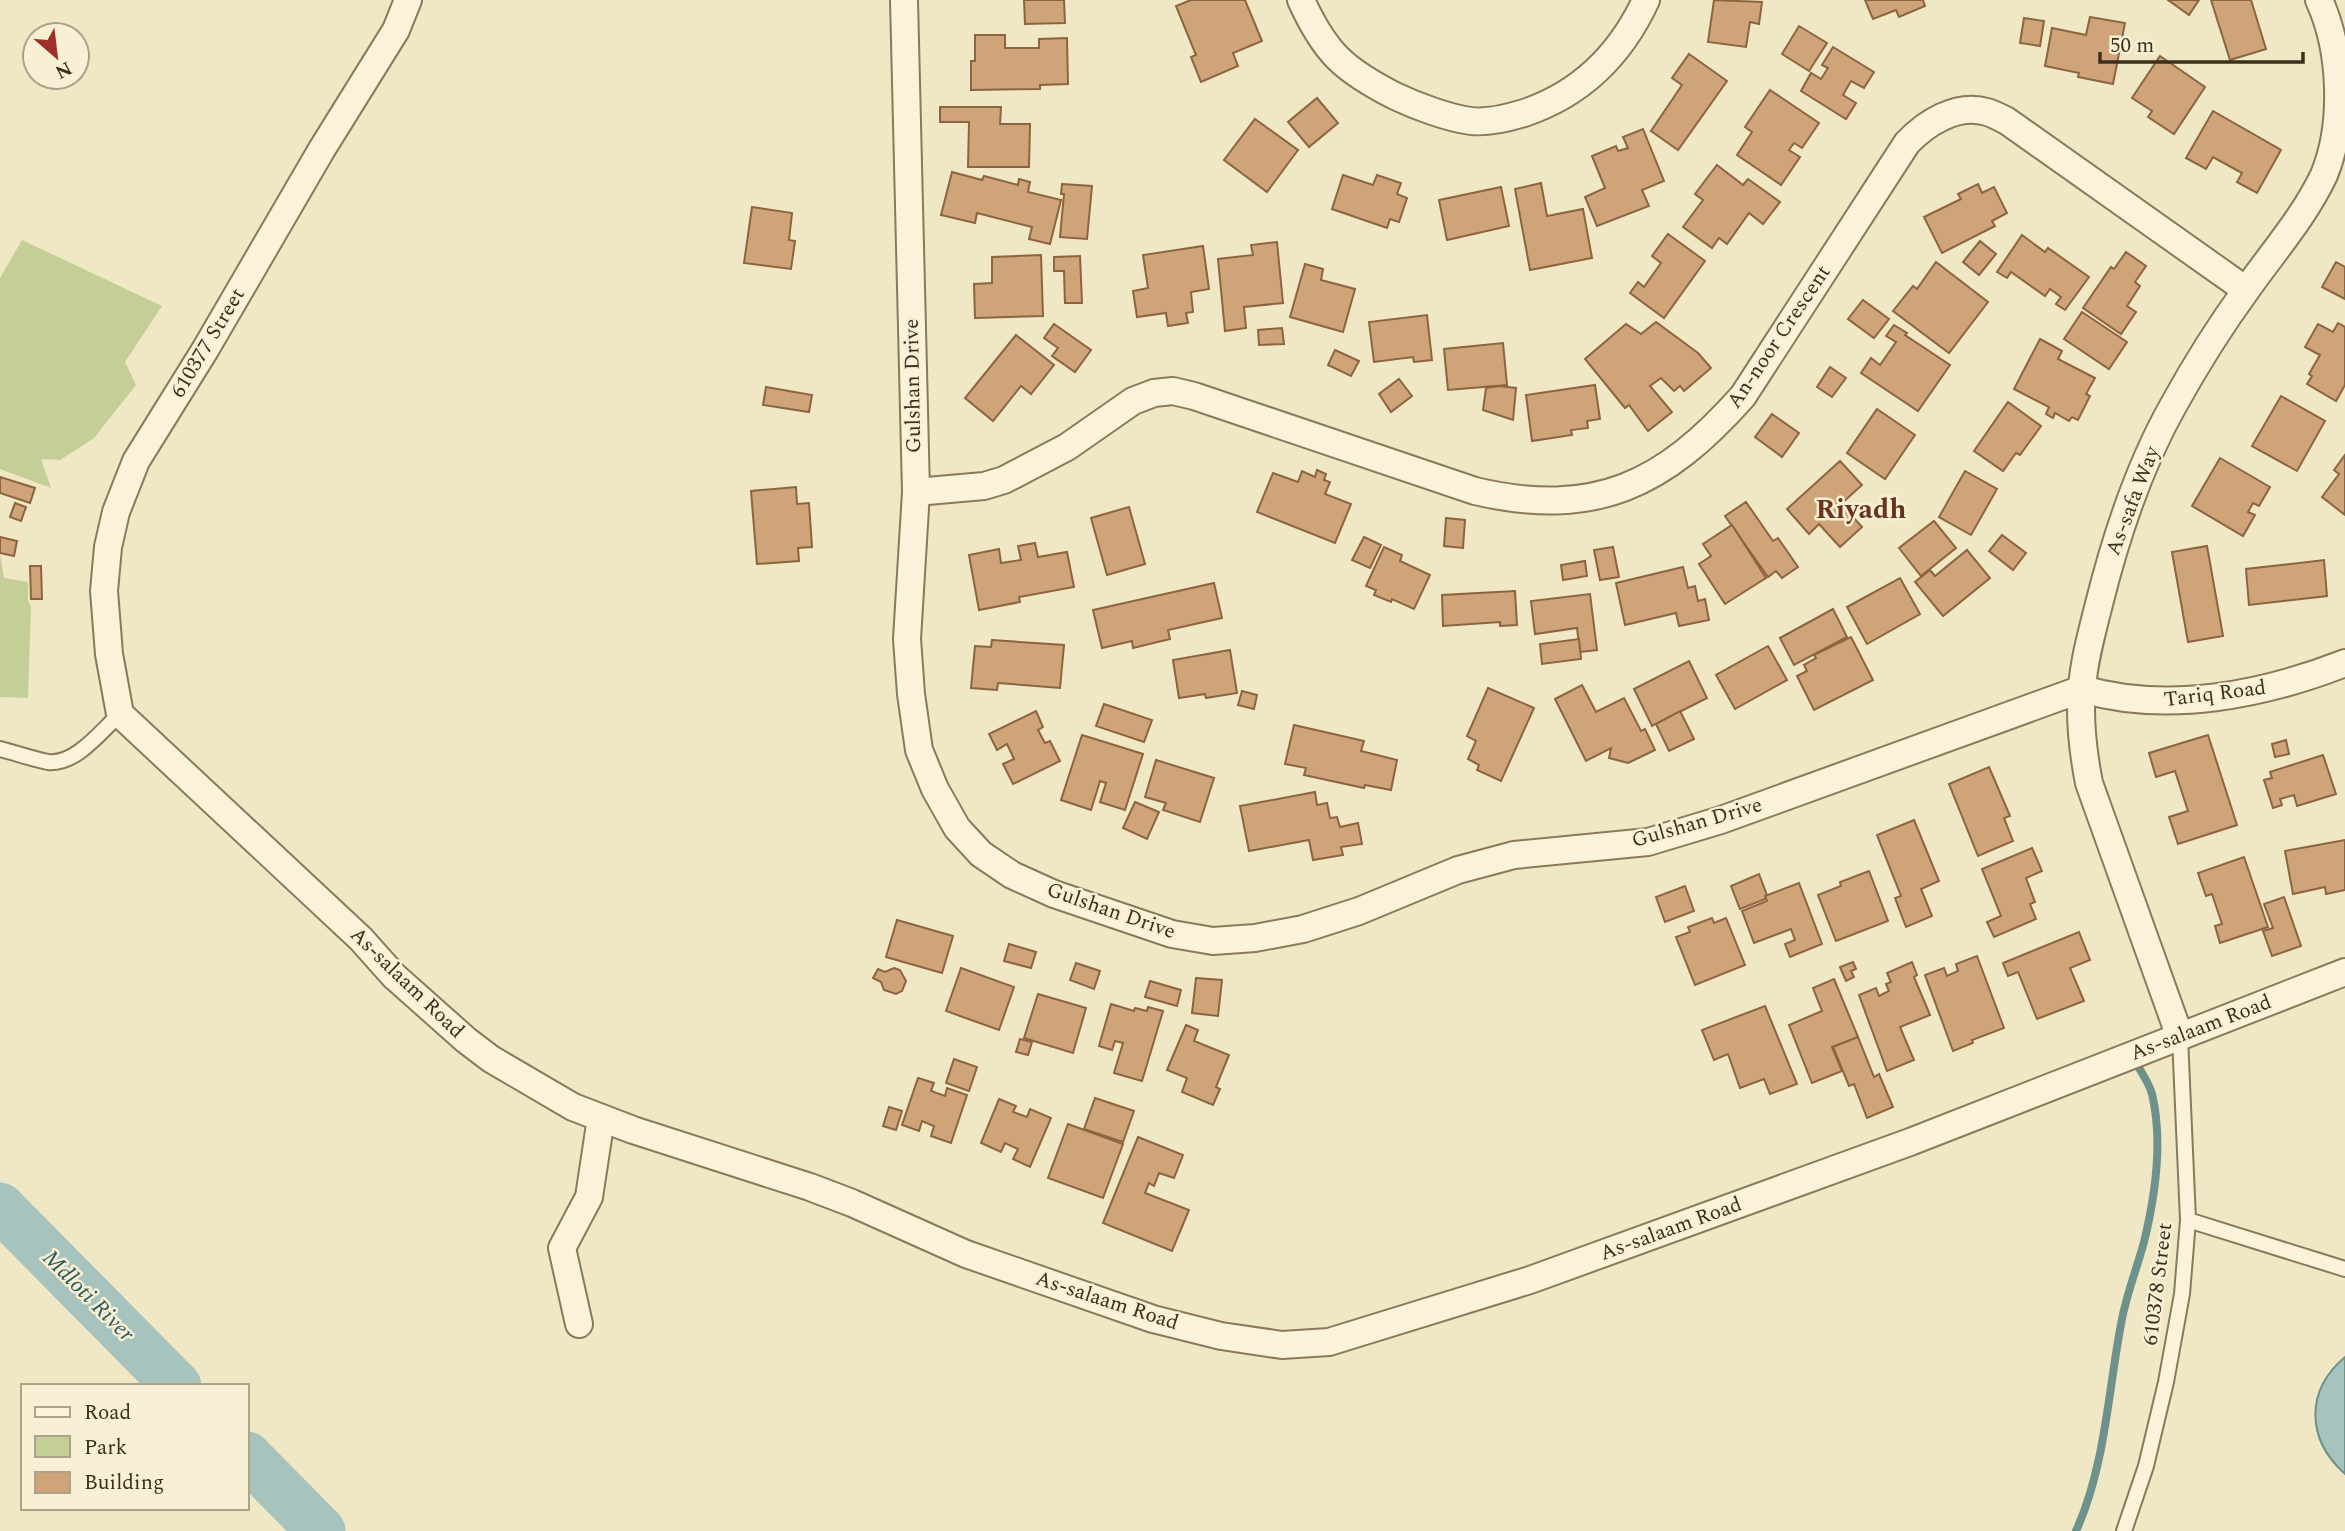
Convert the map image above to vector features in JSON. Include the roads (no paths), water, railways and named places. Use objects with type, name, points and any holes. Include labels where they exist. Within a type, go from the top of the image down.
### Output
[{"type":"street","name":"610377 Street","points":[[120,714],[109,654],[104,591],[108,547],[116,512],[136,461],[396,30],[408,0]]},
{"type":"street","name":"Gulshan Drive","points":[[904,0],[916,492],[907,639],[911,694],[919,750],[935,789],[957,828],[981,854],[1012,875],[1054,894],[1172,934],[1213,941],[1255,938],[1303,929],[1359,911],[1458,870],[1514,855],[1648,842],[1721,820],[2082,689]]},
{"type":"street","points":[[1301,0],[1324,44],[1363,80],[1412,104],[1470,121],[1488,121],[1540,107],[1564,96],[1586,80],[1623,41],[1646,0]]},
{"type":"street","name":"As-safa Way","points":[[2180,1037],[2089,783],[2082,747],[2082,689],[2091,635],[2110,557],[2135,485],[2172,406],[2246,290],[2292,228],[2325,173],[2337,131],[2340,92],[2338,60],[2329,22],[2319,0]]},
{"type":"street","name":"An-noor Crescent","points":[[916,492],[984,486],[1004,480],[1067,447],[1133,401],[1153,393],[1173,391],[1475,491],[1509,499],[1588,498],[1624,488],[1646,479],[1674,462],[1728,413],[1743,396],[1907,143],[1930,123],[1957,112],[1986,111],[2007,121],[2246,290]]},
{"type":"street","name":"Tariq Road","points":[[2082,689],[2110,697],[2169,702],[2278,686],[2345,663]]},
{"type":"street","name":"As-salaam Road","points":[[120,714],[361,939],[394,976],[466,1040],[527,1082],[573,1107],[633,1130],[810,1187],[966,1254],[1153,1319],[1221,1336],[1282,1345],[1329,1342],[1530,1280],[1910,1142],[2345,972]]},
{"type":"street","points":[[579,1324],[562,1248],[589,1197],[601,1118]]},
{"type":"lane","points":[[0,749],[50,762],[60,761],[77,753],[120,714]]},
{"type":"lane","name":"610378 Street","points":[[2124,1531],[2146,1466],[2166,1382],[2182,1294],[2188,1220],[2180,1037]]},
{"type":"lane","points":[[2188,1220],[2345,1269]]},
{"type":"water","points":[[2345,1357],[2345,1474],[2323,1446],[2315,1415],[2323,1385],[2332,1370]]},
{"type":"waterway","points":[[2076,1531],[2094,1480],[2122,1319],[2144,1242],[2154,1188],[2157,1149],[2155,1112],[2151,1091],[2138,1066]]},
{"type":"waterway","name":"Mdloti River","points":[[0,1207],[175,1384]]},
{"type":"waterway","name":"Mdloti River","points":[[248,1457],[321,1531]]},
{"type":"district","name":"Riyadh","points":[[1861,509]]}]
